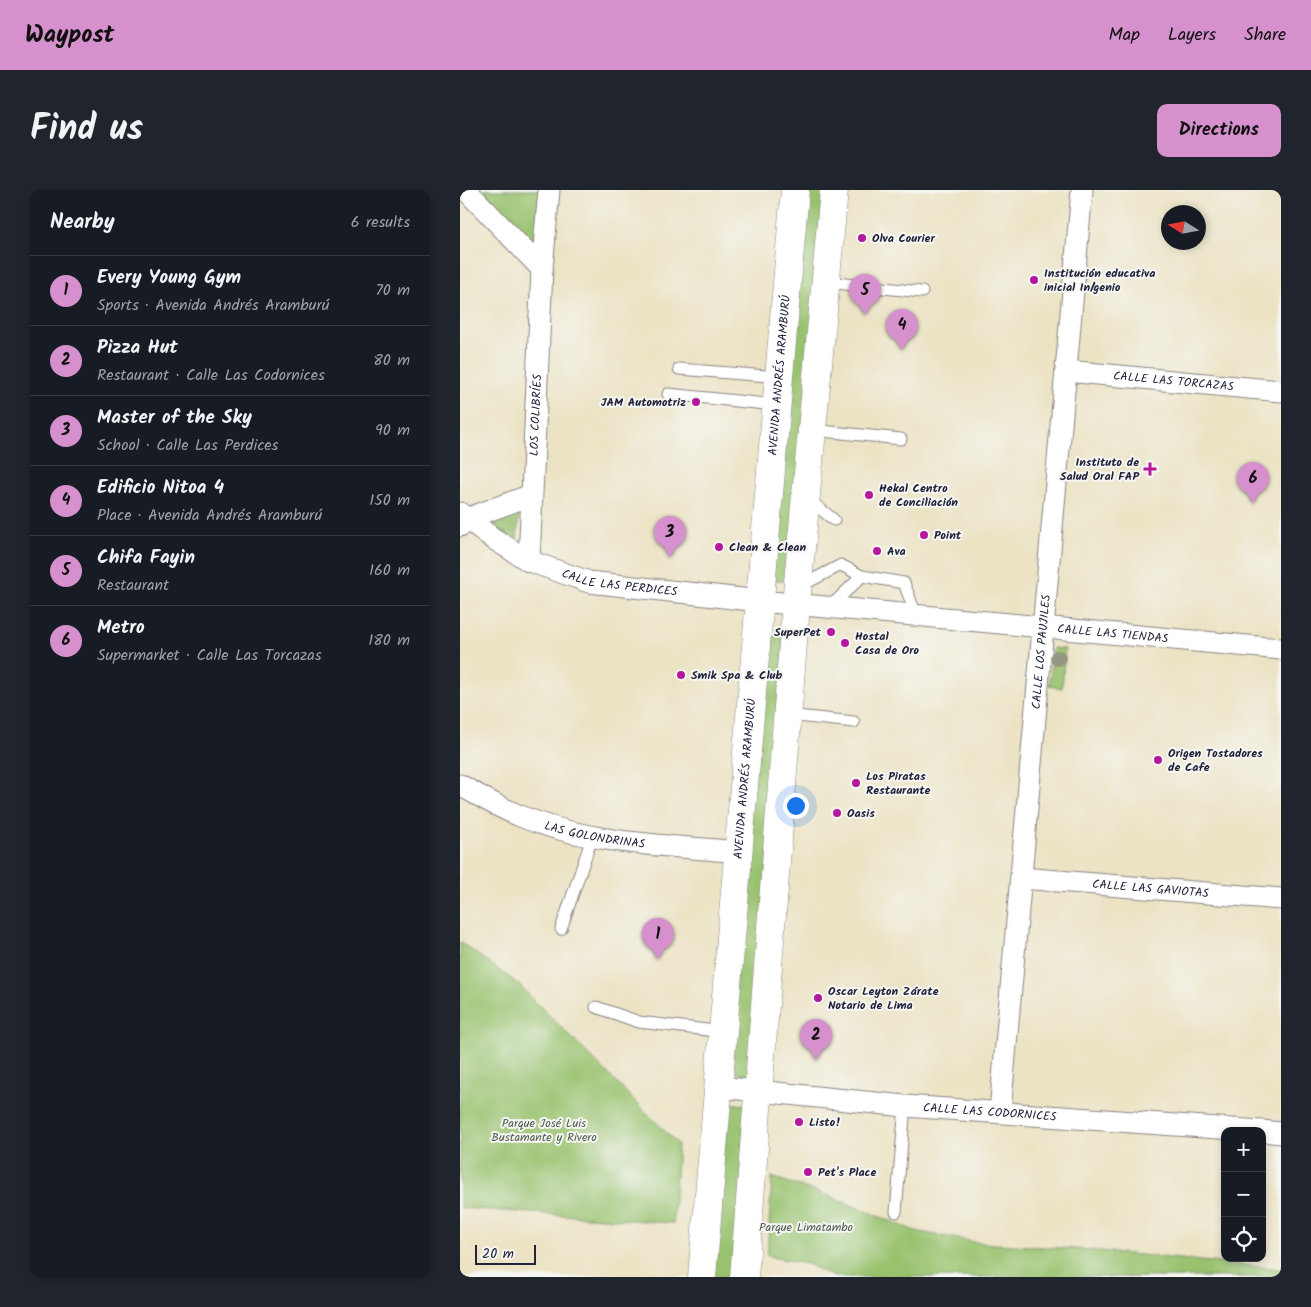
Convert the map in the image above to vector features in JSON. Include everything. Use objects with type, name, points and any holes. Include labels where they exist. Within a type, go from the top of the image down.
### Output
[{"type":"main road","name":"AVENIDA ANDRÉS ARAMBURÚ","points":[[702,1277],[795,190]]},
{"type":"main road","points":[[744,1277],[796,596],[834,190]]},
{"type":"street","points":[[466,190],[542,269]]},
{"type":"street","name":"LOS COLIBRÍES","points":[[529,561],[542,269],[549,190]]},
{"type":"street","name":"CALLE LOS PAUJILES","points":[[1000,1112],[1082,190]]},
{"type":"street","name":"CALLE LAS TORCAZAS","points":[[1066,371],[1281,391]]},
{"type":"street","points":[[462,519],[531,495]]},
{"type":"street","name":"CALLE LAS PERDICES","points":[[462,519],[529,561],[589,582],[760,601],[796,596]]},
{"type":"street","name":"CALLE LAS TIENDAS","points":[[796,596],[830,607],[1281,649]]},
{"type":"street","name":"LAS GOLONDRINAS","points":[[460,785],[519,816],[592,836],[739,852]]},
{"type":"street","name":"CALLE LAS GAVIOTAS","points":[[1021,878],[1281,899]]},
{"type":"street","name":"CALLE LAS CODORNICES","points":[[719,1087],[905,1106],[1221,1128]]},
{"type":"street","name":"CALLE LAS CODORNICES","points":[[1266,1131],[1281,1132]]},
{"type":"lane","points":[[826,282],[922,292]]},
{"type":"lane","points":[[680,369],[778,377]]},
{"type":"lane","points":[[668,394],[776,405]]},
{"type":"lane","points":[[812,430],[900,439]]},
{"type":"lane","points":[[806,497],[834,520]]},
{"type":"lane","points":[[796,596],[841,565],[862,576],[904,583],[916,615]]},
{"type":"lane","points":[[830,607],[862,576]]},
{"type":"lane","points":[[787,715],[854,722]]},
{"type":"lane","points":[[561,929],[592,836]]},
{"type":"lane","points":[[596,1007],[639,1022],[724,1032]]},
{"type":"lane","points":[[896,1212],[905,1106]]},
{"type":"green space","points":[[484,190],[544,190],[539,247],[525,244]]},
{"type":"green space","points":[[801,190],[827,190],[792,582],[770,579]]},
{"type":"green space","points":[[519,510],[517,541],[491,524]]},
{"type":"green space","points":[[761,631],[784,635],[752,1075],[724,1071]]},
{"type":"green space","points":[[1053,648],[1065,649],[1062,688],[1049,686]]},
{"type":"green space","name":"Parque José Luis Bustamante y Rivero","points":[[460,942],[518,984],[678,1144],[673,1223],[460,1208]]},
{"type":"green space","points":[[723,1103],[749,1105],[736,1277],[709,1277]]},
{"type":"green space","name":"Parque Limatambo","points":[[772,1177],[829,1196],[915,1231],[981,1243],[1091,1250],[1281,1269],[1281,1277],[834,1277],[810,1265],[767,1256]]},
{"type":"place","name":"Olva Courier","points":[[862,238]]},
{"type":"place","name":"Institución educativa inicial In/genio","points":[[1034,280]]},
{"type":"place","name":"Chifa Fayin","points":[[865,315]]},
{"type":"place","name":"Edificio Nitoa 4","points":[[902,350]]},
{"type":"place","name":"JAM Automotriz","points":[[696,402]]},
{"type":"place","name":"Instituto de Salud Oral FAP","points":[[1150,469]]},
{"type":"place","name":"Hekal Centro de Conciliación","points":[[869,495]]},
{"type":"place","name":"Metro","points":[[1253,503]]},
{"type":"place","name":"Point","points":[[924,535]]},
{"type":"place","name":"Clean & Clean","points":[[719,547]]},
{"type":"place","name":"Ava","points":[[877,551]]},
{"type":"place","name":"Master of the Sky","points":[[670,557]]},
{"type":"place","name":"SuperPet","points":[[831,632]]},
{"type":"place","name":"Hostal Casa de Oro","points":[[845,643]]},
{"type":"place","name":"Smik Spa & Club","points":[[681,675]]},
{"type":"place","name":"Origen Tostadores de Cafe","points":[[1158,760]]},
{"type":"place","name":"Los Piratas Restaurante","points":[[856,783]]},
{"type":"place","name":"Oasis","points":[[837,813]]},
{"type":"place","name":"Every Young Gym","points":[[658,959]]},
{"type":"place","name":"Oscar Leyton Zárate Notario de Lima","points":[[818,998]]},
{"type":"place","name":"Pizza Hut","points":[[816,1060]]},
{"type":"place","name":"Listo!","points":[[799,1122]]},
{"type":"place","name":"Pet's Place","points":[[808,1172]]}]
